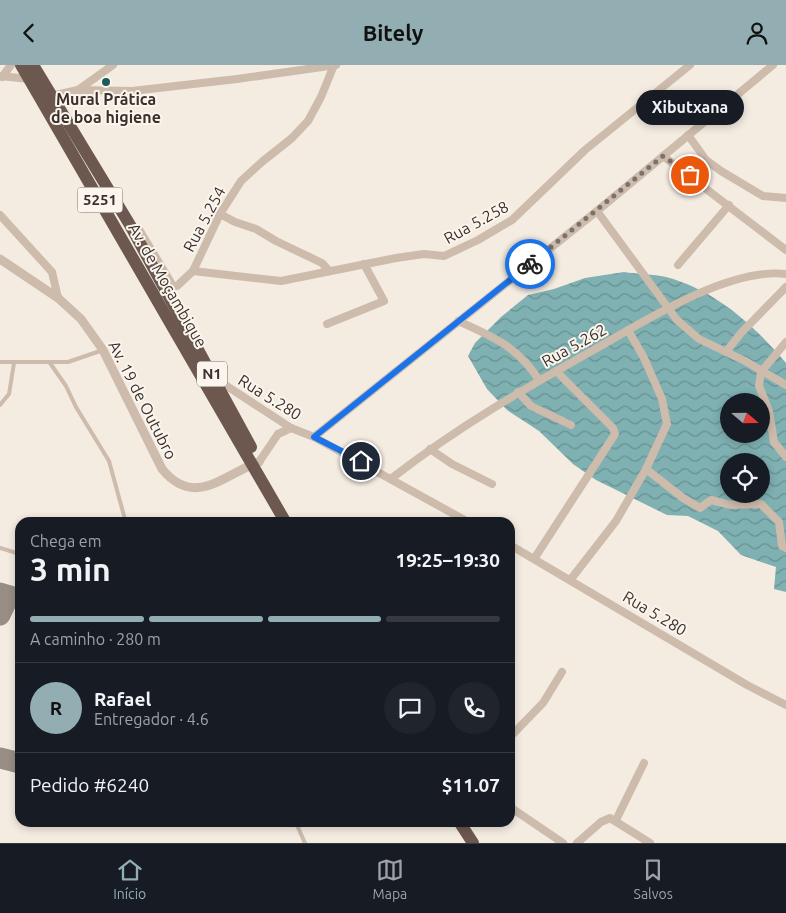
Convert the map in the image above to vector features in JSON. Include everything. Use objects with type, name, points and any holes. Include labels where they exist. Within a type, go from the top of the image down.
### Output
[{"type":"highway","name":"Av. de Moçambique","points":[[21,65],[255,464],[292,517]]},
{"type":"highway","name":"Av. de Moçambique","points":[[33,65],[130,225],[214,378],[283,517]]},
{"type":"highway","points":[[463,827],[473,843]]},
{"type":"highway","points":[[469,827],[479,843]]},
{"type":"street","points":[[1,77],[11,65]]},
{"type":"street","points":[[78,90],[113,65]]},
{"type":"street","points":[[51,96],[78,90],[132,91],[335,65]]},
{"type":"street","name":"Rua 5.254","points":[[104,182],[112,187],[120,198],[173,286],[177,286],[193,271],[220,214],[241,181],[292,139],[308,121],[335,65]]},
{"type":"street","name":"Rua 5.258","points":[[193,271],[281,281],[424,254],[444,256],[503,225],[526,208],[585,150],[690,65]]},
{"type":"street","points":[[314,437],[597,211],[773,65]]},
{"type":"street","points":[[1,77],[29,79]]},
{"type":"street","points":[[688,135],[706,160],[721,171],[763,196],[786,198]]},
{"type":"street","points":[[663,156],[786,250]]},
{"type":"street","points":[[678,265],[729,205]]},
{"type":"street","points":[[597,211],[669,309],[698,339],[786,385]]},
{"type":"street","points":[[220,214],[235,222],[256,229],[276,241],[324,264],[329,271]]},
{"type":"street","points":[[0,215],[52,272],[58,298]]},
{"type":"street","name":"Av. 19 de Outubro","points":[[0,259],[58,298],[80,319],[103,350],[162,469],[169,478],[191,488],[207,486],[255,464]]},
{"type":"street","points":[[327,324],[384,301],[364,264]]},
{"type":"street","name":"Rua 5.262","points":[[392,478],[479,415],[628,330],[702,293],[744,277],[766,273],[786,274]]},
{"type":"street","points":[[726,352],[741,333],[786,287]]},
{"type":"street","points":[[458,321],[493,337],[519,354],[539,380]]},
{"type":"street","points":[[571,579],[616,521],[646,469],[664,431],[667,420],[662,399],[644,358],[628,330]]},
{"type":"street","points":[[786,342],[761,372],[759,386],[772,420],[771,432],[774,442],[786,457]]},
{"type":"street","points":[[534,559],[615,434],[613,428],[556,371]]},
{"type":"street","name":"Rua 5.280","points":[[214,378],[291,428],[314,437],[392,478],[460,517]]},
{"type":"street","points":[[518,392],[531,406],[571,425]]},
{"type":"street","points":[[255,464],[278,434],[291,428]]},
{"type":"street","points":[[430,449],[452,464],[492,484]]},
{"type":"street","points":[[646,469],[683,498],[700,508],[711,500],[731,505],[761,504],[779,522],[782,546],[786,548]]},
{"type":"street","name":"Rua 5.280","points":[[515,548],[571,579],[748,685],[786,705]]},
{"type":"street","points":[[515,732],[543,703],[562,672]]},
{"type":"street","points":[[616,820],[644,763]]},
{"type":"street","points":[[515,810],[564,843]]},
{"type":"street","points":[[577,843],[601,822],[610,818],[650,843]]},
{"type":"lane","points":[[0,362],[68,362],[103,350]]},
{"type":"lane","points":[[0,405],[9,394],[14,363]]},
{"type":"lane","points":[[50,363],[66,386],[76,407],[109,461],[124,517]]},
{"type":"lane","points":[[0,548],[15,552]]},
{"type":"lane","points":[[298,827],[305,843]]},
{"type":"water","points":[[624,272],[666,277],[684,283],[717,300],[761,335],[786,363],[786,592],[774,589],[776,567],[741,555],[718,531],[688,516],[667,515],[596,480],[573,464],[539,431],[507,410],[487,389],[468,356],[475,343],[501,317],[528,295],[554,289],[585,278]]},
{"type":"taxiway","points":[[0,593],[15,598]]},
{"type":"taxiway","points":[[0,615],[9,596]]},
{"type":"taxiway","points":[[0,758],[15,762]]},
{"type":"way so far","points":[[530,264],[663,156],[690,175]]},
{"type":"place","name":"Mural Prática de boa higiene","points":[[106,82]]},
{"type":"place","name":"Xibutxana","points":[[690,175]]},
{"type":"route","points":[[361,461],[314,437],[530,264]]}]
